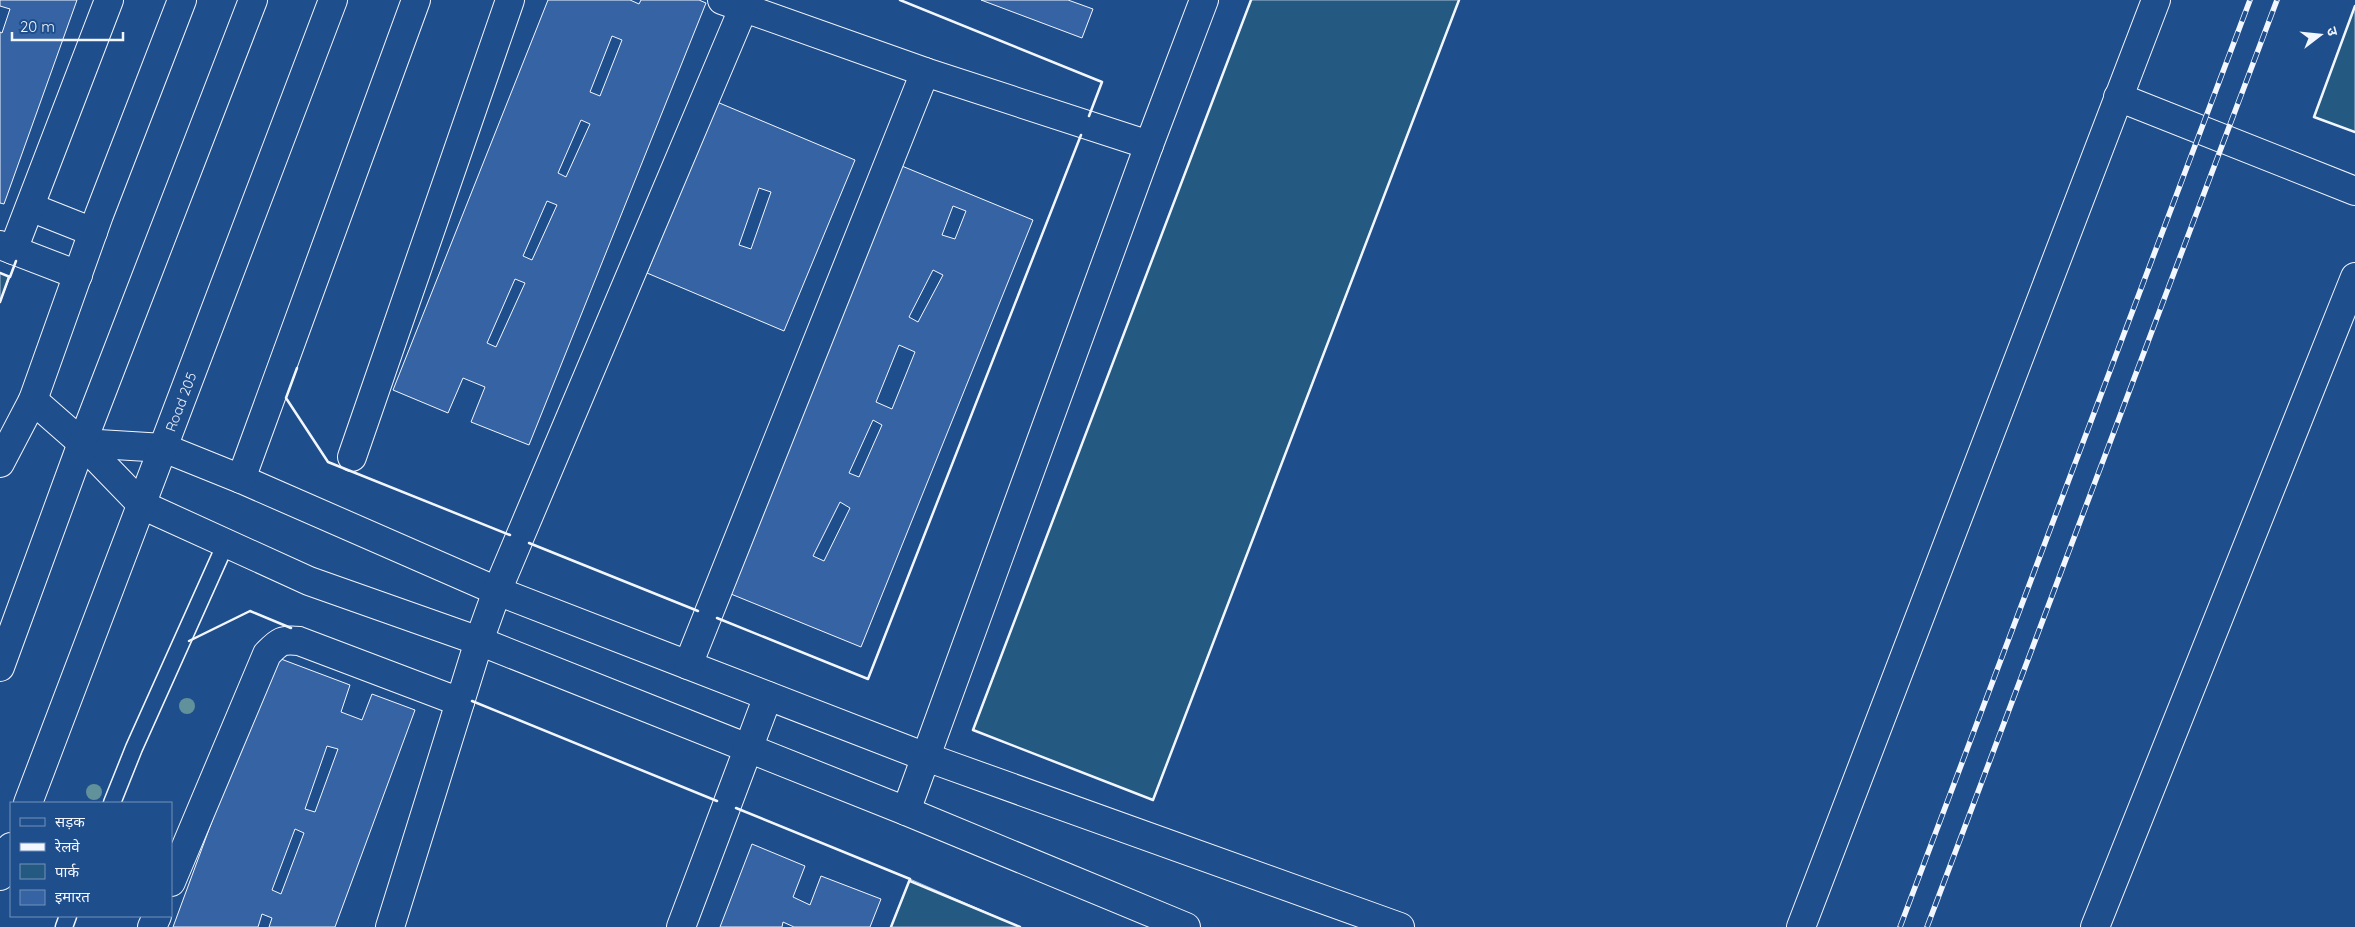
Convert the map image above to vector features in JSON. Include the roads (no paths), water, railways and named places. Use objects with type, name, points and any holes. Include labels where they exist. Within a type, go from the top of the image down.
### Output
[{"type":"street","points":[[78,275],[7,247],[30,207],[109,0]]},
{"type":"street","points":[[0,463],[33,400],[93,232],[182,0]]},
{"type":"street","points":[[0,667],[82,443],[254,0]]},
{"type":"street","name":"Road 205","points":[[28,802],[333,0]]},
{"type":"street","points":[[241,479],[416,0]]},
{"type":"street","points":[[352,458],[510,0]]},
{"type":"street","points":[[906,811],[1149,145],[1204,0]]},
{"type":"street","points":[[1801,927],[2156,0]]},
{"type":"street","points":[[390,927],[479,641],[497,591],[732,4],[925,72],[1149,145]]},
{"type":"street","points":[[688,665],[925,72]]},
{"type":"street","points":[[2118,97],[2355,191]]},
{"type":"street","points":[[30,207],[93,232]]},
{"type":"street","points":[[2095,927],[2355,278]]},
{"type":"street","points":[[33,400],[82,443],[142,505],[309,581],[479,641],[747,750],[906,811],[1186,927]]},
{"type":"street","points":[[82,443],[164,448],[241,479],[497,591],[926,757],[1400,927]]},
{"type":"street","points":[[172,880],[267,654],[277,644],[285,640],[299,641],[460,702]]},
{"type":"street","points":[[681,927],[768,696]]},
{"type":"street","points":[[0,876],[10,850]]},
{"type":"lane","points":[[112,802],[134,748],[226,543]]},
{"type":"railway","points":[[1900,927],[2250,0]]},
{"type":"railway","points":[[1927,927],[2277,0]]}]
